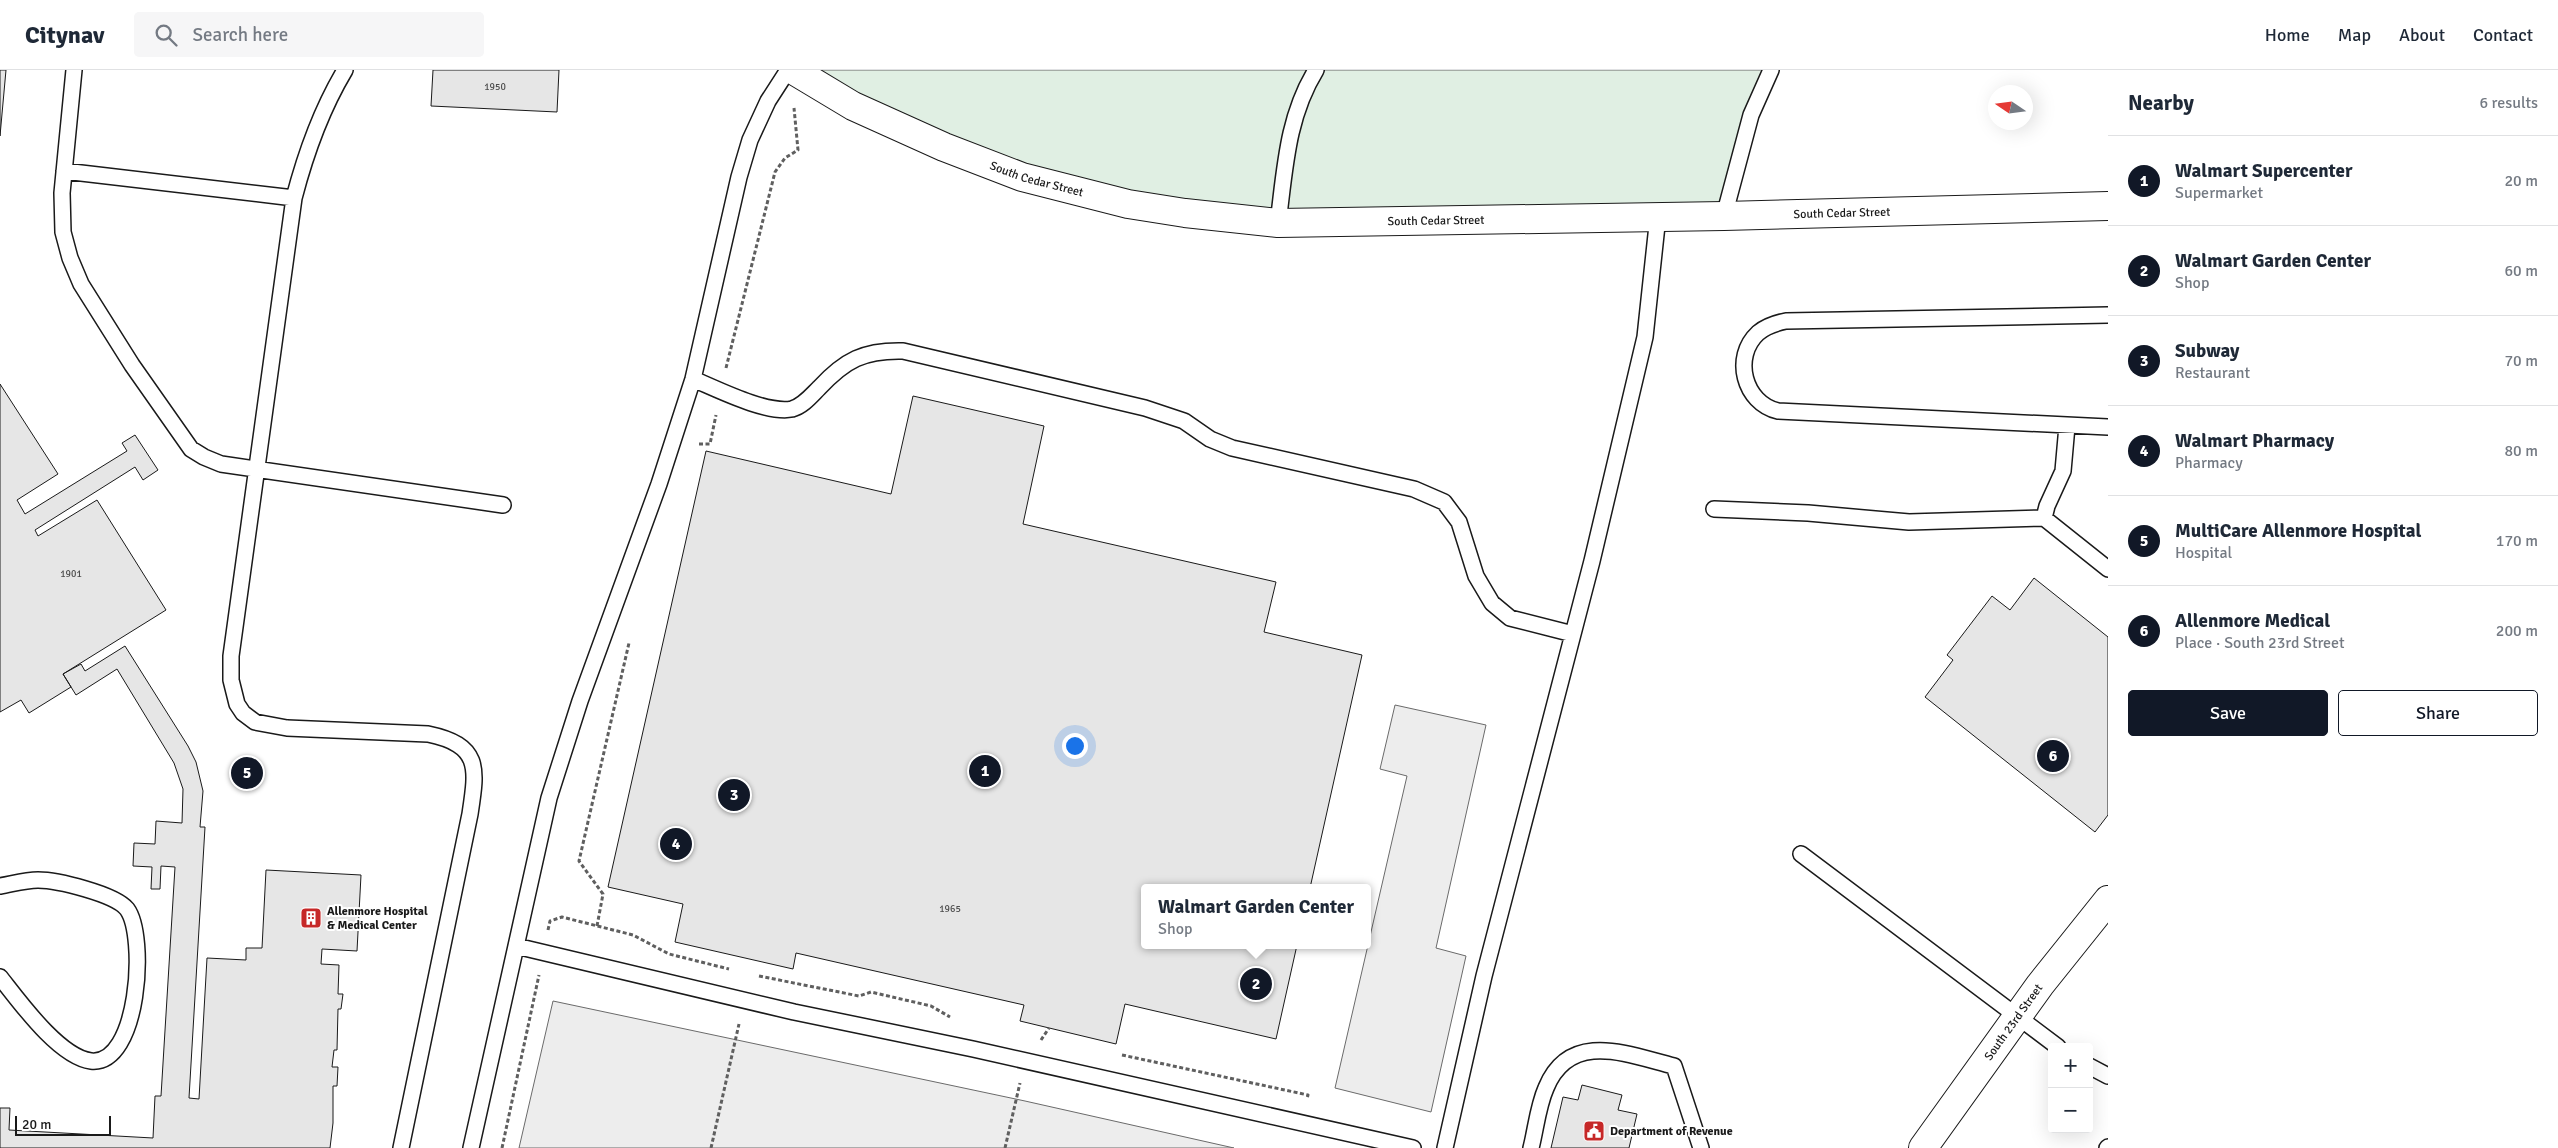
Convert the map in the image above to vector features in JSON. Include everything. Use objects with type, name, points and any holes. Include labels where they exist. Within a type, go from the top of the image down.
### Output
[{"type":"main road","name":"South Cedar Street","points":[[793,70],[853,106],[944,147],[1022,178],[1128,204],[1184,213],[1278,223],[1724,216],[2108,206]]},
{"type":"main road","name":"South 23rd Street","points":[[1923,1148],[2018,1014],[2108,900]]},
{"type":"lane","points":[[74,70],[64,171],[63,232],[70,258],[81,284],[132,365],[191,448],[204,457],[221,464],[503,505]]},
{"type":"lane","points":[[345,70],[323,110],[304,160],[294,198],[232,656],[231,680],[237,704],[243,713],[255,722],[287,728],[428,734],[449,739],[461,745],[469,755],[474,768],[470,814],[401,1148]]},
{"type":"lane","points":[[471,1148],[549,798],[580,700],[659,484],[693,379],[739,177],[750,140],[768,101],[788,70]]},
{"type":"lane","points":[[1278,223],[1290,129],[1305,89],[1316,70]]},
{"type":"lane","points":[[1724,216],[1751,115],[1771,70]]},
{"type":"lane","points":[[64,171],[294,198]]},
{"type":"lane","points":[[1446,1148],[1484,976],[1573,634],[1645,337],[1658,216]]},
{"type":"lane","points":[[2108,315],[1786,321],[1772,324],[1752,340],[1745,358],[1744,376],[1751,393],[1763,405],[1778,411],[2108,427]]},
{"type":"lane","points":[[693,379],[769,408],[792,409],[806,402],[834,372],[852,359],[880,351],[903,351],[1144,408],[1184,421],[1210,439],[1232,448],[1414,489],[1444,502],[1459,522],[1476,576],[1492,604],[1510,618],[1573,634]]},
{"type":"lane","points":[[2044,518],[2046,506],[2063,471],[2067,426]]},
{"type":"lane","points":[[1714,509],[1808,513],[1909,522],[2044,518],[2108,569]]},
{"type":"lane","points":[[1801,854],[2018,1014],[2053,1043]]},
{"type":"lane","points":[[0,886],[39,880],[97,892],[113,898],[126,908],[136,926],[137,943],[132,1012],[128,1030],[115,1051],[105,1059],[92,1061],[80,1057],[65,1049],[52,1036],[0,977]]},
{"type":"lane","points":[[516,946],[744,1001],[973,1049],[1413,1148]]},
{"type":"lane","points":[[1531,1148],[1545,1089],[1555,1072],[1578,1053],[1600,1049],[1674,1066],[1701,1148]]},
{"type":"lane","points":[[2093,1068],[2108,1076]]},
{"type":"path","points":[[696,452],[700,443],[710,444],[721,390],[774,172],[785,158],[798,150],[793,105]]},
{"type":"path","points":[[596,926],[603,894],[579,861],[630,639]]},
{"type":"path","points":[[502,1148],[550,922],[562,917],[633,935],[670,954],[732,970]]},
{"type":"path","points":[[711,1148],[744,1001]]},
{"type":"green space","points":[[793,70],[1771,70],[1724,216],[1278,223],[1022,177]]},
{"type":"shaded area","points":[[1395,705],[1486,725],[1436,948],[1466,956],[1431,1112],[1335,1088],[1367,949],[1371,949],[1371,932],[1407,776],[1380,769]]},
{"type":"shaded area","points":[[553,1001],[1025,1101],[1234,1148],[519,1148]]},
{"type":"building","points":[[0,70],[6,70],[0,136]]},
{"type":"building","points":[[433,70],[559,70],[557,112],[431,106]]},
{"type":"building","points":[[0,384],[58,474],[17,500],[25,514],[127,451],[122,443],[135,435],[158,470],[143,480],[135,467],[35,530],[38,536],[97,500],[166,610],[63,674],[71,687],[29,713],[21,700],[0,712]]},
{"type":"building","points":[[913,396],[1044,426],[1023,524],[1276,582],[1264,632],[1362,655],[1311,884],[1141,884],[1141,949],[1296,949],[1276,1039],[1125,1004],[1116,1044],[1020,1021],[1024,1005],[796,953],[793,969],[675,942],[683,904],[608,887],[706,451],[891,494]]},
{"type":"building","points":[[2034,578],[2108,637],[2108,815],[2095,832],[1925,697],[1953,660],[1947,655],[1992,596],[2010,610]]},
{"type":"building","name":"Allenmore Hospital & Medical Center","points":[[125,646],[188,746],[196,762],[203,791],[200,827],[205,827],[189,1098],[199,1099],[207,958],[246,960],[246,948],[262,948],[266,870],[361,875],[357,951],[322,949],[321,964],[339,965],[338,994],[343,994],[341,1009],[338,1009],[337,1050],[334,1050],[332,1067],[338,1067],[337,1086],[333,1086],[333,1123],[330,1148],[0,1148],[0,1108],[10,1108],[9,1130],[153,1138],[155,1096],[161,1096],[175,867],[161,866],[160,889],[151,889],[152,867],[133,866],[134,843],[155,844],[156,821],[182,823],[183,789],[174,763],[117,669],[76,695],[63,674],[81,664],[85,671]]},
{"type":"building","name":"Department of Revenue","points":[[1582,1085],[1622,1095],[1618,1110],[1637,1114],[1629,1148],[1551,1148],[1563,1097],[1578,1100]]},
{"type":"place","name":"Allenmore Medical","points":[[2053,756]]},
{"type":"place","name":"Walmart Supercenter","points":[[985,771]]},
{"type":"place","name":"MultiCare Allenmore Hospital","points":[[247,773]]},
{"type":"place","name":"Subway","points":[[734,795]]},
{"type":"place","name":"Walmart Pharmacy","points":[[676,844]]},
{"type":"place","name":"Allenmore Hospital & Medical Center","points":[[311,918]]},
{"type":"place","name":"Walmart Garden Center","points":[[1256,984]]},
{"type":"place","name":"Department of Revenue","points":[[1594,1131]]}]
